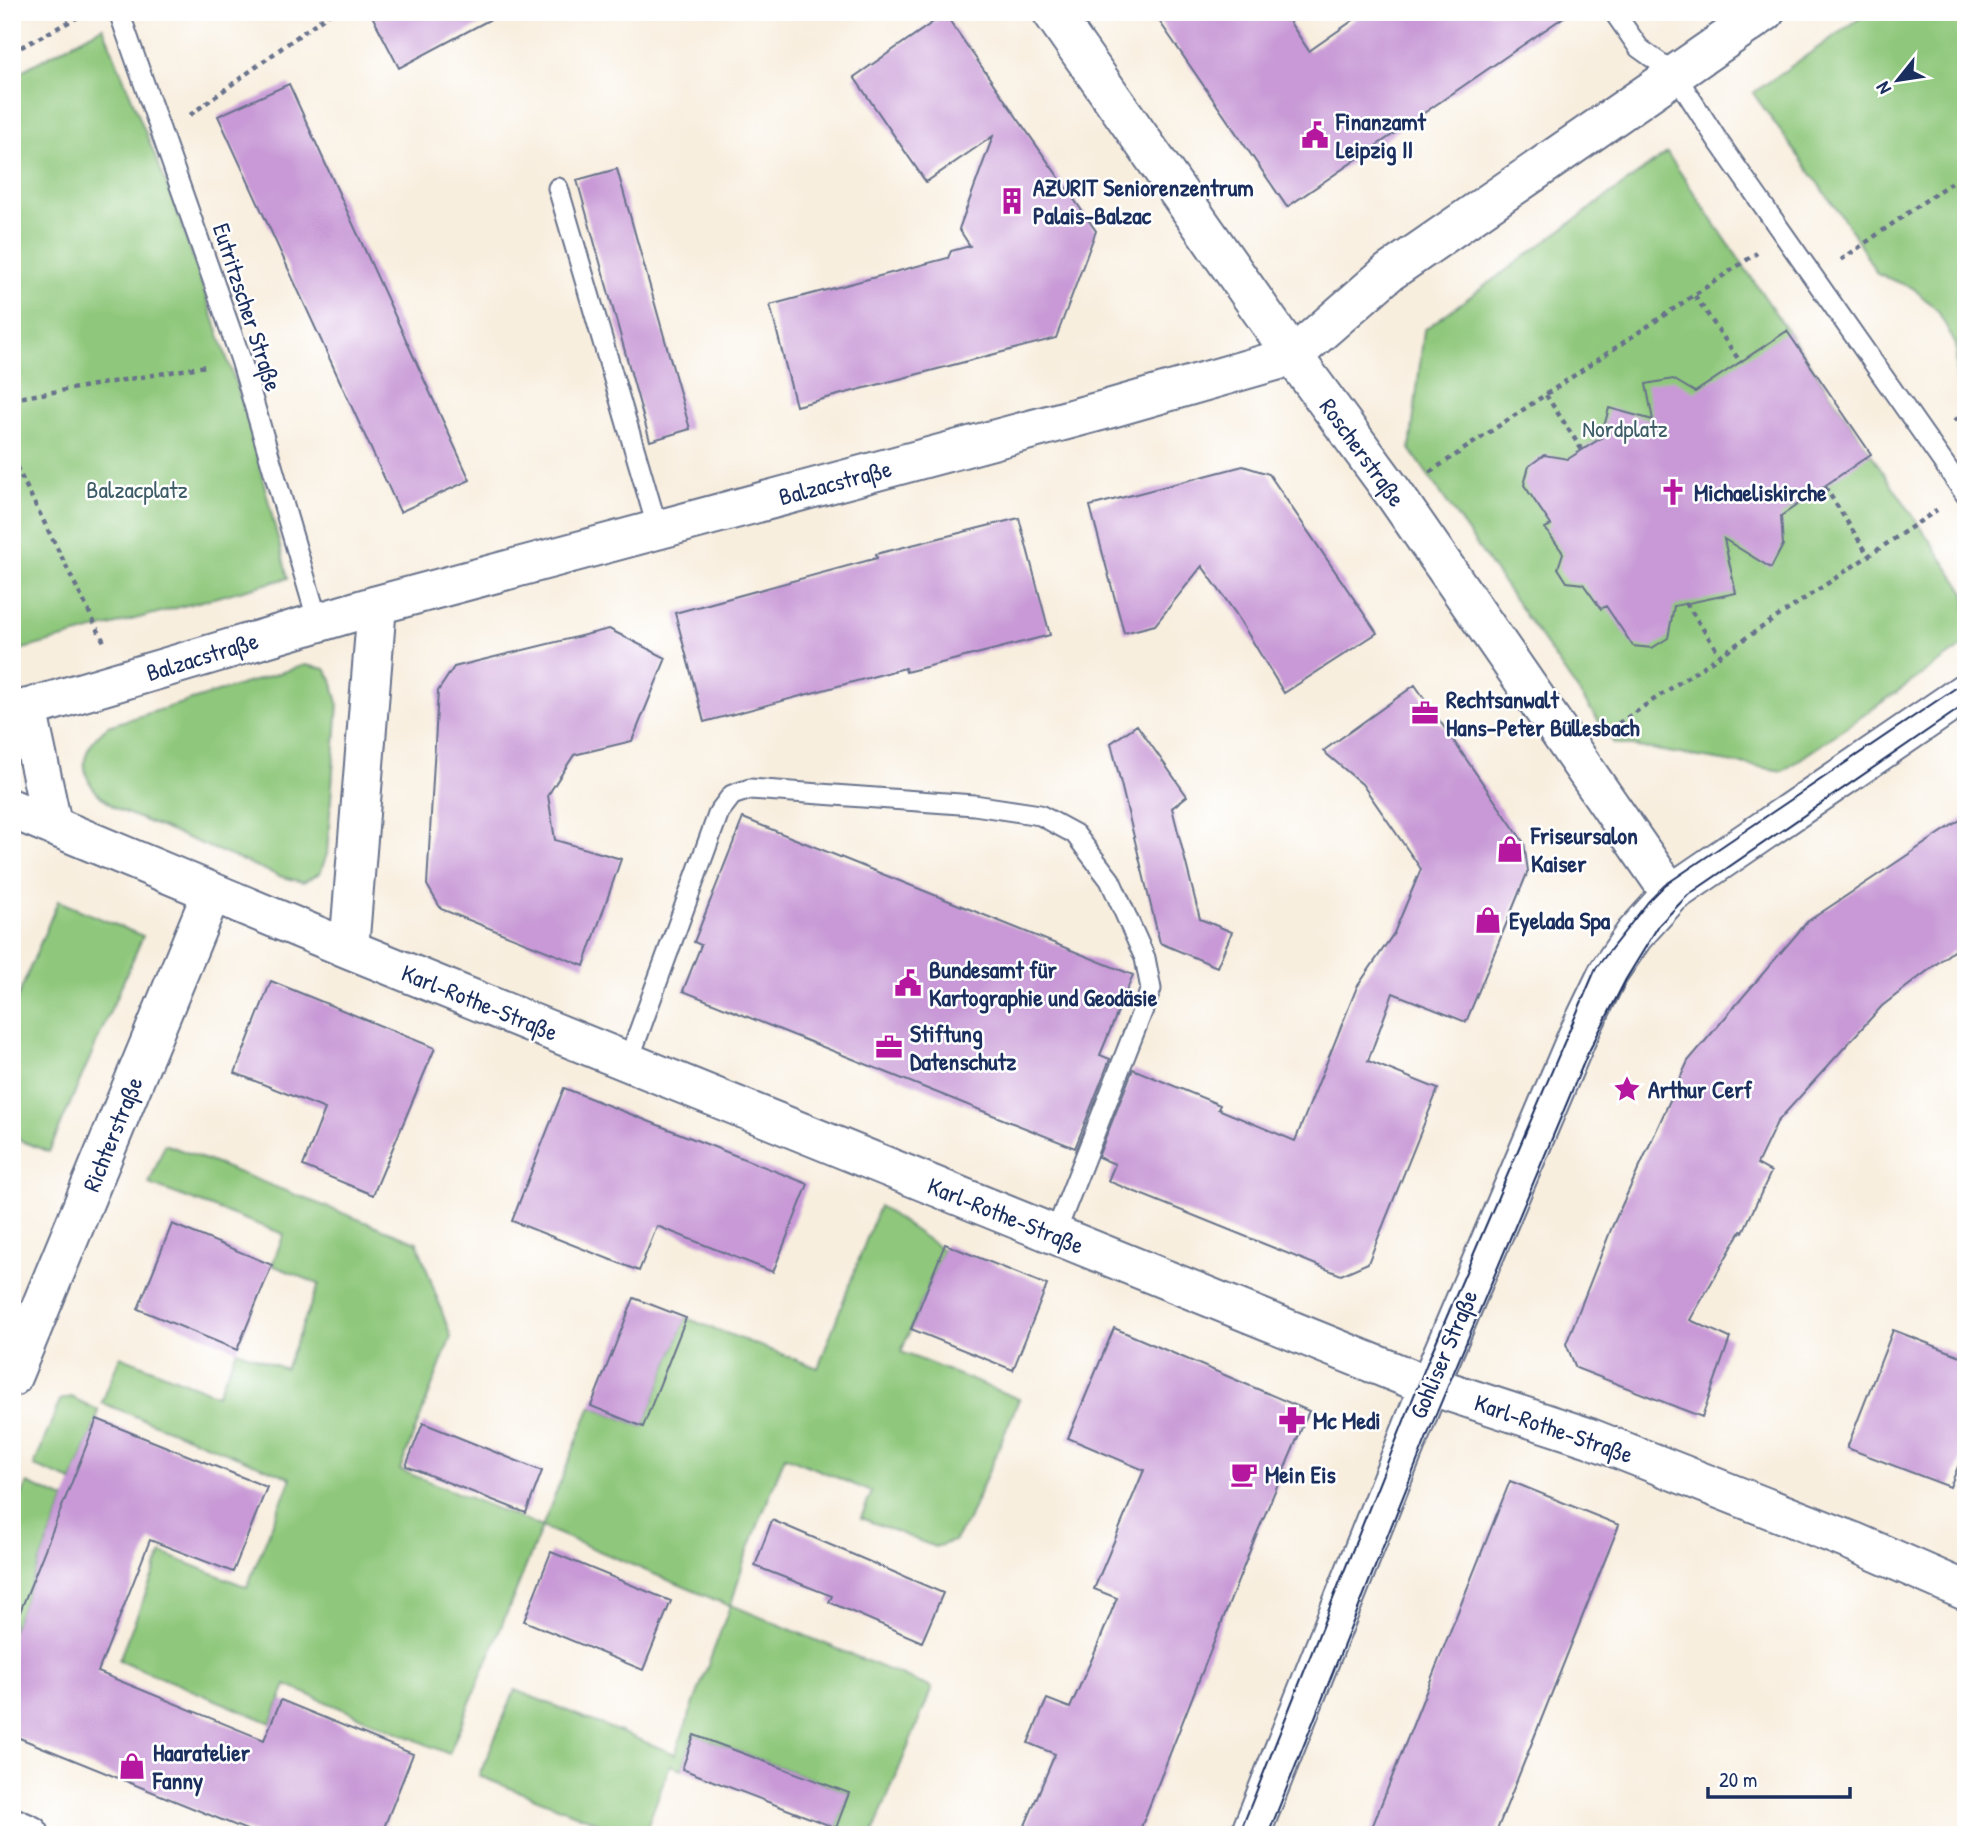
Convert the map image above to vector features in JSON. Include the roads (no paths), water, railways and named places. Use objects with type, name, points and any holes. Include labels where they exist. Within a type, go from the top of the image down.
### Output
[{"type":"street","name":"Roscherstraße","points":[[1052,12],[1293,356],[1395,495],[1671,894]]},
{"type":"street","points":[[1293,356],[1378,281],[1765,12]]},
{"type":"street","name":"Balzacstraße","points":[[52,824],[20,710],[377,605],[1108,410],[1293,356]]},
{"type":"street","points":[[349,950],[377,605]]},
{"type":"street","points":[[1671,894],[1966,692]]},
{"type":"street","points":[[12,809],[52,824]]},
{"type":"street","name":"Karl-Rothe-Straße","points":[[52,824],[349,950],[1429,1385],[1590,1438],[1854,1542],[1966,1591]]},
{"type":"street","name":"Richterstraße","points":[[12,1377],[212,892]]},
{"type":"street","name":"Gohliser Straße","points":[[1250,1835],[1429,1385],[1577,1037],[1608,973],[1634,935],[1671,894]]},
{"type":"street","points":[[12,1827],[30,1835]]},
{"type":"lane","name":"Eutritzscher Straße","points":[[119,12],[241,360],[318,622]]},
{"type":"lane","points":[[1614,12],[1639,48],[1674,73],[1707,125],[1965,493]]},
{"type":"lane","points":[[558,188],[658,530]]},
{"type":"lane","points":[[628,1062],[719,813],[732,795],[750,789],[913,799],[974,804],[1040,815],[1075,834],[1110,880],[1145,958],[1151,989],[1055,1234]]},
{"type":"tram line","points":[[1239,1835],[1427,1363],[1596,968],[1648,902],[1665,885],[1966,681]]},
{"type":"tram line","points":[[1268,1835],[1432,1424],[1587,1055],[1626,979],[1659,925],[1688,895],[1966,704]]},
{"type":"place","name":"Finanzamt Leipzig II","points":[[1315,135]]},
{"type":"place","name":"AZURIT Seniorenzentrum Palais-Balzac","points":[[1012,201]]},
{"type":"place","name":"Michaeliskirche","points":[[1673,492]]},
{"type":"place","name":"Rechtsanwalt Hans-Peter Büllesbach","points":[[1425,713]]},
{"type":"place","name":"Friseursalon Kaiser","points":[[1510,849]]},
{"type":"place","name":"Eyelada Spa","points":[[1488,920]]},
{"type":"place","name":"Bundesamt für Kartographie und Geodäsie","points":[[908,983]]},
{"type":"place","name":"Stiftung Datenschutz","points":[[889,1047]]},
{"type":"place","name":"Arthur Cerf","points":[[1627,1089]]},
{"type":"place","name":"Mc Medi","points":[[1292,1420]]},
{"type":"place","name":"Mein Eis","points":[[1244,1474]]},
{"type":"place","name":"Haaratelier Fanny","points":[[132,1766]]},
{"type":"park label","name":"Nordplatz","points":[[1625,428]]},
{"type":"park label","name":"Balzacplatz","points":[[137,489]]}]
